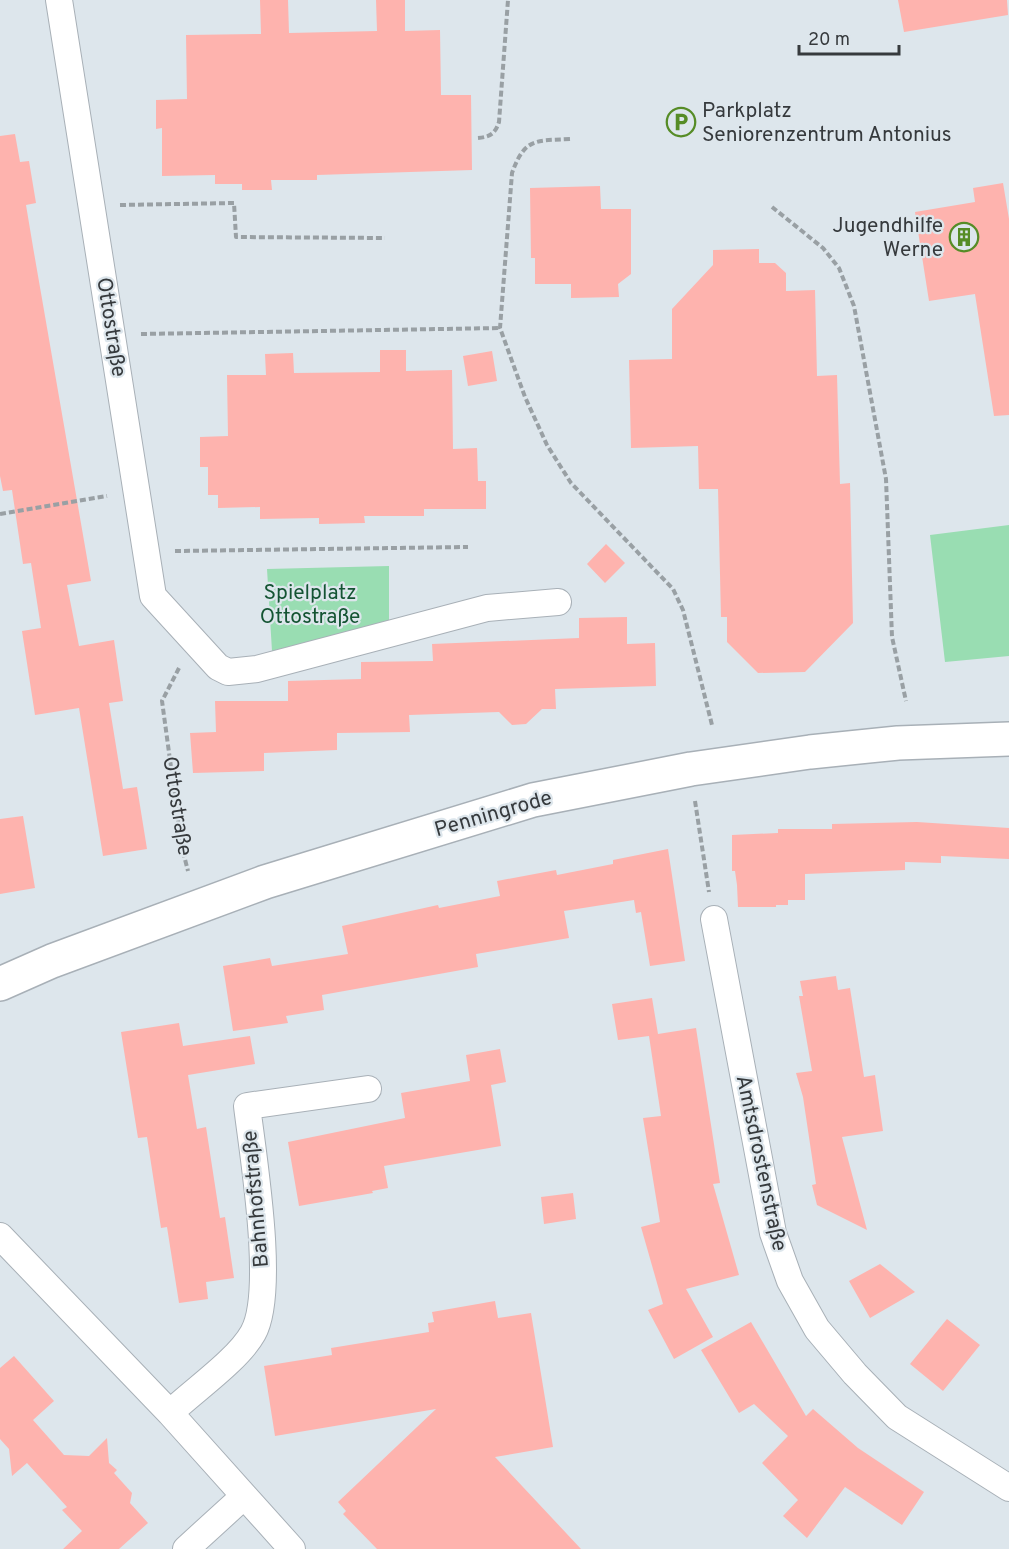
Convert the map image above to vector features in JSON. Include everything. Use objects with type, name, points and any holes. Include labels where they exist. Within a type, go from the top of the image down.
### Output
[{"type":"main road","name":"Penningrode","points":[[0,984],[52,961],[265,882],[533,800],[669,772],[810,752],[898,743],[1009,739]]},
{"type":"street","name":"Ottostraße","points":[[59,0],[153,596],[218,667],[228,672],[257,669],[487,608],[558,602]]},
{"type":"street","name":"Amtsdrostenstraße","points":[[714,919],[773,1233],[790,1281],[817,1329],[855,1374],[897,1417],[1009,1488]]},
{"type":"street","name":"Bahnhofstraße","points":[[170,1413],[242,1348],[258,1322],[262,1236],[247,1106],[368,1089]]},
{"type":"street","points":[[0,1236],[170,1413],[292,1549]]},
{"type":"street","points":[[186,1549],[243,1497]]},
{"type":"path","points":[[478,138],[488,137],[495,133],[499,122],[508,0]]},
{"type":"path","points":[[570,139],[533,141],[519,152],[512,172],[500,328],[542,436],[571,483],[673,590],[683,610],[712,726]]},
{"type":"path","points":[[92,206],[234,203],[236,237],[385,238]]},
{"type":"path","points":[[772,207],[823,248],[838,268],[854,306],[886,479],[892,637],[906,701]]},
{"type":"path","points":[[113,335],[500,328]]},
{"type":"path","points":[[0,514],[137,492]]},
{"type":"path","points":[[147,551],[468,548]]},
{"type":"path","name":"Ottostraße","points":[[188,871],[182,848],[162,701],[192,640]]},
{"type":"path","points":[[695,795],[714,919]]},
{"type":"green space","points":[[1009,525],[1009,656],[945,662],[930,535]]},
{"type":"green space","name":"Spielplatz Ottostraße","points":[[389,566],[389,621],[272,651],[267,569]]},
{"type":"building","points":[[260,0],[288,0],[289,33],[377,31],[376,0],[405,0],[405,31],[440,30],[441,95],[471,95],[472,170],[317,175],[317,180],[271,180],[272,190],[242,190],[242,184],[215,184],[215,175],[162,176],[162,128],[156,129],[156,100],[187,99],[186,35],[261,34]]},
{"type":"building","points":[[898,0],[1007,0],[1008,15],[904,32]]},
{"type":"building","points":[[15,134],[20,162],[29,161],[36,203],[26,205],[91,581],[67,585],[79,646],[114,640],[123,701],[109,703],[123,789],[137,787],[147,849],[103,856],[79,708],[35,715],[22,631],[41,628],[31,563],[23,564],[12,490],[3,491],[0,476],[0,136]]},
{"type":"building","name":"Jugendhilfe Werne","points":[[1003,183],[1009,219],[1009,415],[994,416],[975,294],[929,301],[915,212],[975,202],[973,188]]},
{"type":"building","points":[[600,186],[601,209],[631,209],[631,274],[618,284],[619,297],[571,298],[571,284],[535,284],[535,258],[531,258],[530,188]]},
{"type":"building","points":[[759,249],[759,263],[775,263],[786,273],[786,291],[815,290],[817,376],[837,375],[840,484],[850,483],[853,623],[805,672],[758,673],[727,642],[727,617],[721,617],[718,489],[699,489],[698,446],[631,448],[629,360],[672,359],[672,309],[713,265],[713,250]]},
{"type":"building","points":[[380,350],[406,350],[406,371],[452,370],[453,449],[477,448],[478,481],[486,481],[486,509],[424,509],[424,516],[364,516],[365,523],[319,524],[319,518],[260,519],[260,507],[218,508],[218,495],[208,495],[208,467],[200,467],[200,437],[228,436],[227,375],[266,375],[265,354],[293,353],[294,373],[380,372]]},
{"type":"building","points":[[492,351],[497,381],[468,386],[463,356]]},
{"type":"building","points":[[606,544],[625,563],[605,583],[587,564]]},
{"type":"building","points":[[627,617],[627,644],[655,643],[656,686],[555,689],[556,709],[542,709],[526,724],[512,725],[499,712],[409,715],[410,732],[337,733],[337,750],[264,753],[264,771],[193,773],[190,733],[216,732],[215,701],[288,701],[288,681],[361,679],[361,662],[433,661],[432,644],[579,638],[579,618]]},
{"type":"building","points":[[23,816],[35,888],[0,894],[0,819]]},
{"type":"building","points":[[917,822],[1009,828],[1009,859],[941,856],[941,863],[905,862],[905,870],[805,874],[805,900],[788,900],[788,905],[776,905],[776,907],[738,907],[735,871],[732,871],[732,835],[778,833],[778,829],[832,829],[832,824]]},
{"type":"building","points":[[668,849],[685,961],[650,966],[641,912],[636,913],[634,900],[564,911],[569,938],[476,954],[478,967],[322,995],[324,1010],[286,1016],[288,1023],[233,1031],[223,966],[270,958],[272,966],[348,954],[342,926],[438,905],[439,908],[500,896],[497,881],[556,870],[557,875],[613,864],[613,860]]},
{"type":"building","points":[[836,976],[838,990],[850,988],[864,1077],[875,1075],[883,1131],[842,1137],[867,1230],[817,1205],[812,1185],[816,1184],[803,1097],[796,1073],[812,1071],[799,996],[803,996],[800,981]]},
{"type":"building","points":[[652,998],[658,1034],[696,1028],[720,1183],[713,1184],[739,1275],[686,1289],[713,1337],[674,1359],[648,1310],[663,1304],[641,1227],[660,1222],[643,1118],[661,1116],[649,1036],[618,1040],[612,1004]]},
{"type":"building","points":[[179,1023],[183,1046],[250,1036],[255,1064],[188,1075],[197,1129],[206,1127],[220,1218],[225,1217],[234,1278],[206,1282],[208,1299],[179,1303],[167,1227],[161,1228],[147,1137],[138,1138],[121,1032]]},
{"type":"building","points":[[500,1049],[506,1082],[491,1085],[501,1146],[384,1166],[388,1188],[372,1191],[373,1193],[299,1206],[288,1142],[405,1118],[401,1093],[470,1081],[466,1055]]},
{"type":"building","points":[[573,1193],[576,1219],[544,1224],[541,1197]]},
{"type":"building","points":[[880,1264],[915,1292],[870,1318],[849,1281]]},
{"type":"building","points":[[495,1301],[498,1318],[531,1313],[553,1447],[495,1457],[581,1549],[377,1549],[343,1514],[346,1511],[338,1502],[436,1409],[275,1436],[264,1366],[332,1355],[331,1348],[429,1332],[428,1323],[434,1322],[432,1312]]},
{"type":"building","points":[[947,1319],[980,1345],[943,1391],[910,1364]]},
{"type":"building","points":[[751,1322],[806,1416],[813,1409],[858,1448],[924,1492],[902,1525],[845,1487],[807,1538],[783,1516],[798,1500],[762,1463],[788,1436],[754,1404],[739,1413],[701,1350]]},
{"type":"building","points":[[14,1356],[54,1401],[33,1420],[64,1455],[89,1456],[107,1438],[109,1463],[117,1470],[114,1473],[132,1493],[130,1503],[148,1523],[119,1549],[63,1549],[82,1531],[62,1510],[67,1507],[27,1463],[12,1476],[9,1449],[0,1439],[0,1368]]},
{"type":"place","name":"Parkplatz Seniorenzentrum Antonius","points":[[681,122]]},
{"type":"place","name":"Jugendhilfe Werne","points":[[964,237]]}]
